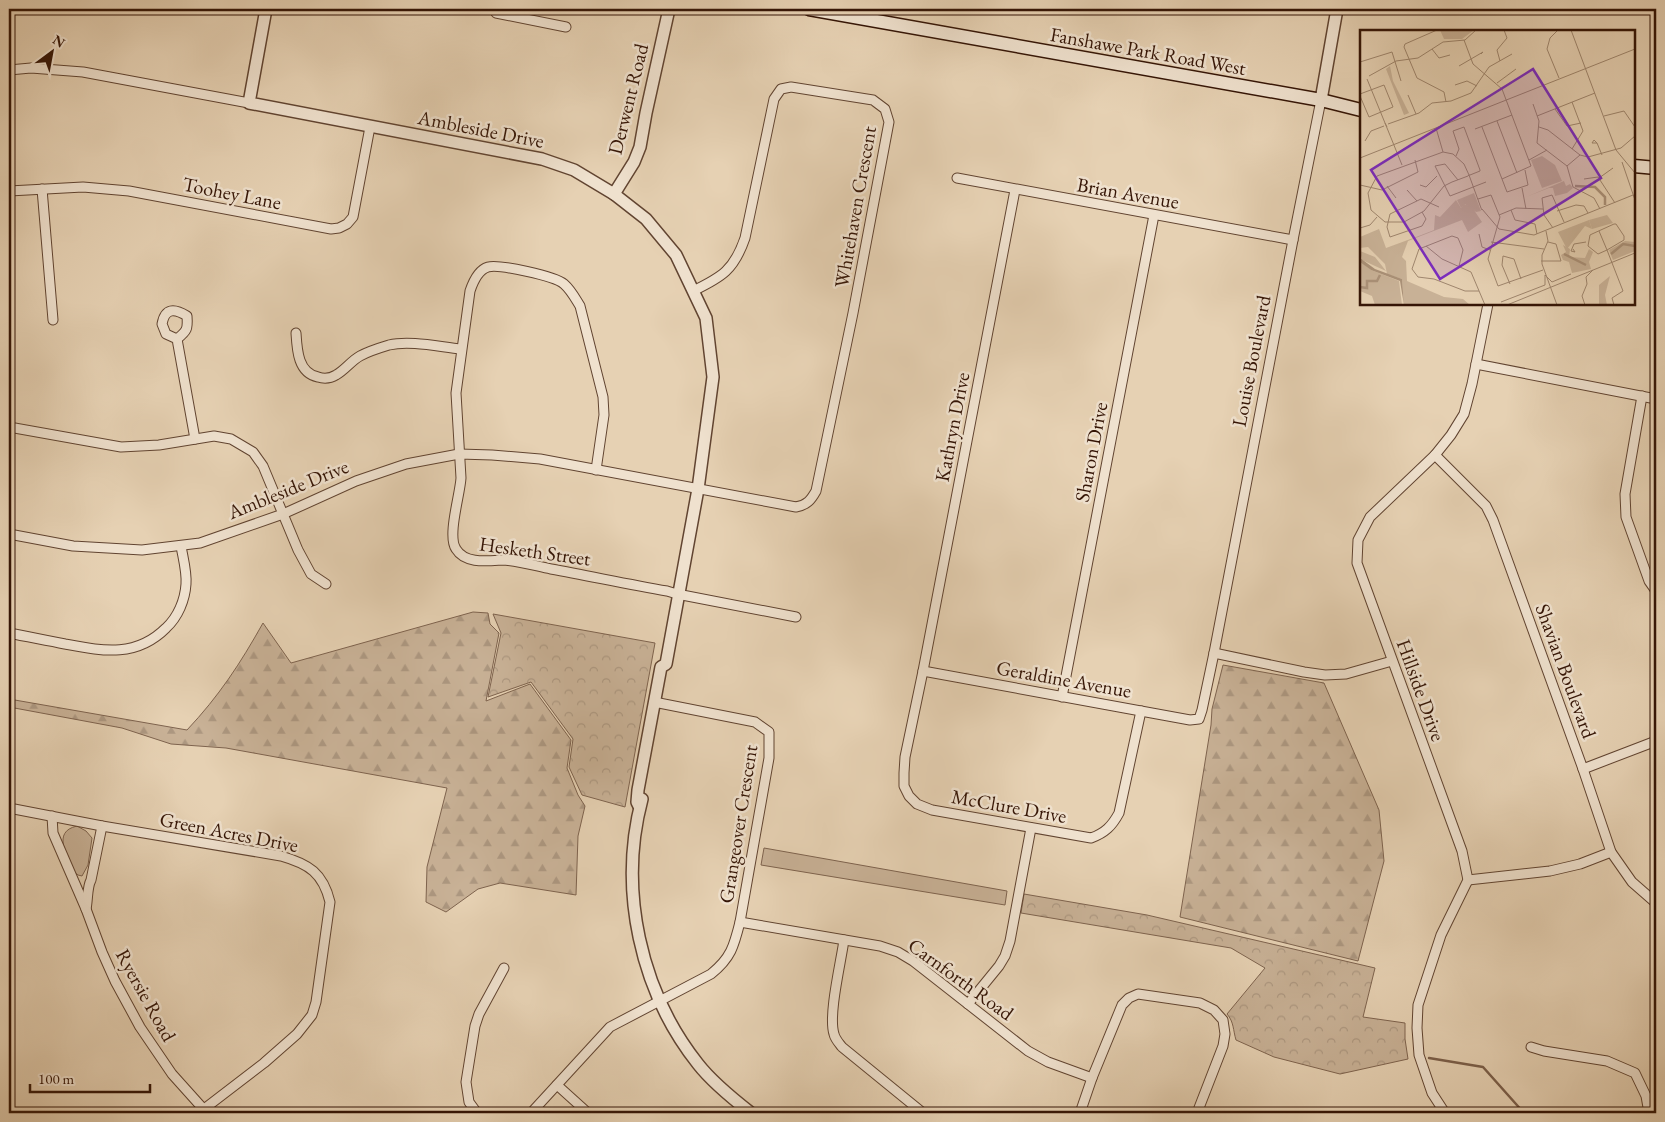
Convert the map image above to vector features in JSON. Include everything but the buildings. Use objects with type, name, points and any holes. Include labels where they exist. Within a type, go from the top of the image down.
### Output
[{"type":"main road","name":"Fanshawe Park Road West","points":[[809,9],[1322,100],[1360,110]]},
{"type":"main road","points":[[1635,166],[1656,168]]},
{"type":"street","points":[[249,103],[266,9]]},
{"type":"street","name":"Derwent Road","points":[[614,194],[623,182],[640,147],[669,9]]},
{"type":"street","name":"Louise Boulevard","points":[[1199,719],[1214,653],[1293,240],[1322,100],[1337,9]]},
{"type":"street","points":[[496,13],[566,27]]},
{"type":"street","name":"Ambleside Drive","points":[[9,70],[31,68],[83,72],[549,161],[574,170],[614,194],[646,219],[676,255],[706,318],[713,377],[698,488],[677,594],[666,666],[661,667],[651,737],[636,802],[639,806],[634,843],[632,893],[641,947],[650,976],[673,1028],[699,1065],[751,1113]]},
{"type":"street","name":"Whitehaven Crescent","points":[[694,291],[725,274],[741,250],[774,99],[781,89],[791,87],[874,100],[885,109],[889,122],[853,313],[816,491],[811,500],[804,505],[796,506],[698,488]]},
{"type":"street","name":"Toohey Lane","points":[[9,192],[83,187],[129,191],[319,227],[338,228],[347,224],[353,217],[370,127]]},
{"type":"street","name":"Brian Avenue","points":[[957,178],[1293,240]]},
{"type":"street","points":[[42,189],[53,320]]},
{"type":"street","name":"Kathryn Drive","points":[[923,671],[1014,190]]},
{"type":"street","name":"Sharon Drive","points":[[1062,696],[1154,215]]},
{"type":"street","points":[[459,454],[456,393],[470,291],[479,273],[488,267],[499,266],[555,278],[573,294],[580,306],[603,398],[604,415],[596,470]]},
{"type":"street","name":"Hillside Drive","points":[[1468,880],[1462,851],[1357,564],[1358,540],[1370,517],[1435,455],[1451,435],[1464,414],[1488,305]]},
{"type":"street","points":[[296,333],[297,354],[305,370],[312,376],[321,378],[329,378],[337,374],[359,356],[398,343],[461,349]]},
{"type":"street","points":[[177,339],[195,439]]},
{"type":"street","points":[[1476,364],[1656,398]]},
{"type":"street","points":[[1642,396],[1625,494],[1626,517],[1649,581],[1656,592]]},
{"type":"street","points":[[9,427],[121,447],[159,445],[214,436],[224,436],[237,442],[253,452],[263,466],[298,550],[311,574],[326,584]]},
{"type":"street","name":"Ambleside Drive","points":[[9,534],[73,546],[142,550],[200,543],[283,514],[356,482],[406,464],[459,454],[540,459],[698,488]]},
{"type":"street","name":"Hesketh Street","points":[[459,454],[460,492],[452,535],[454,548],[459,554],[475,560],[503,560],[677,594]]},
{"type":"street","name":"Shavian Boulevard","points":[[1435,455],[1486,506],[1493,520],[1583,768],[1611,852],[1632,882],[1656,904]]},
{"type":"street","points":[[9,633],[110,651],[135,648],[150,641],[171,624],[184,596],[186,582],[181,546]]},
{"type":"street","points":[[677,594],[796,617]]},
{"type":"street","points":[[1214,653],[1325,675],[1346,674],[1392,662]]},
{"type":"street","name":"Geraldine Avenue","points":[[923,671],[1190,720],[1199,719]]},
{"type":"street","name":"McClure Drive","points":[[923,671],[905,757],[904,786],[909,796],[917,804],[932,810],[1091,838],[1102,834],[1113,825],[1119,813],[1141,711]]},
{"type":"street","name":"Grangeover Crescent","points":[[531,1113],[610,1027],[711,974],[723,964],[736,942],[769,758],[769,732],[755,722],[657,703]]},
{"type":"street","points":[[1583,768],[1656,741]]},
{"type":"street","name":"Green Acres Drive","points":[[9,808],[102,826],[281,856],[296,860],[308,867],[319,876],[327,888],[330,902],[329,916],[316,1002],[312,1014],[297,1034],[271,1058],[205,1111]]},
{"type":"street","name":"Ryersie Road","points":[[52,816],[53,833],[115,981],[140,1027],[172,1074],[205,1111]]},
{"type":"street","name":"Ryersie Road","points":[[86,909],[89,898],[88,885],[91,880],[102,826]]},
{"type":"street","points":[[968,1004],[1005,956],[1010,942],[1031,828]]},
{"type":"street","points":[[1445,1113],[1432,1093],[1419,1055],[1416,1028],[1418,1005],[1441,935],[1468,880],[1550,871],[1580,864],[1611,852]]},
{"type":"street","name":"Carnforth Road","points":[[740,922],[880,946],[898,952],[913,961],[1028,1050],[1048,1062],[1092,1078]]},
{"type":"street","points":[[844,940],[833,1010],[834,1036],[842,1048],[923,1113]]},
{"type":"street","points":[[477,1113],[469,1102],[466,1082],[475,1026],[479,1014],[504,968]]},
{"type":"street","points":[[1080,1113],[1092,1078],[1122,1005],[1129,998],[1138,994],[1200,1003],[1214,1010],[1223,1020],[1225,1034],[1223,1046],[1197,1113]]},
{"type":"street","points":[[1531,1047],[1544,1051],[1607,1061],[1634,1073],[1651,1109]]},
{"type":"street","points":[[557,1085],[588,1113]]},
{"type":"green space","points":[[473,612],[488,613],[490,624],[499,633],[486,701],[530,684],[571,740],[567,768],[578,795],[585,806],[578,836],[576,895],[500,883],[478,889],[446,912],[426,902],[427,867],[447,788],[226,748],[171,744],[122,728],[9,707],[9,699],[187,730],[228,679],[263,623],[291,663]]},
{"type":"green space","points":[[493,614],[655,643],[625,807],[582,795],[569,767],[573,739],[531,682],[488,697],[501,633]]},
{"type":"green space","points":[[1223,665],[1324,683],[1379,810],[1384,861],[1358,961],[1180,917],[1212,709]]},
{"type":"green space","points":[[77,826],[86,831],[92,838],[88,865],[82,876],[74,872],[65,852],[63,839],[69,829]]},
{"type":"green space","points":[[764,848],[1007,891],[1005,905],[761,865]]},
{"type":"green space","points":[[1024,894],[1147,915],[1375,968],[1363,1017],[1405,1023],[1408,1059],[1340,1074],[1274,1057],[1236,1040],[1232,1023],[1227,1014],[1265,968],[1231,948],[1021,913]]},
{"type":"waterway","points":[[1429,1058],[1483,1067],[1524,1113]]}]
